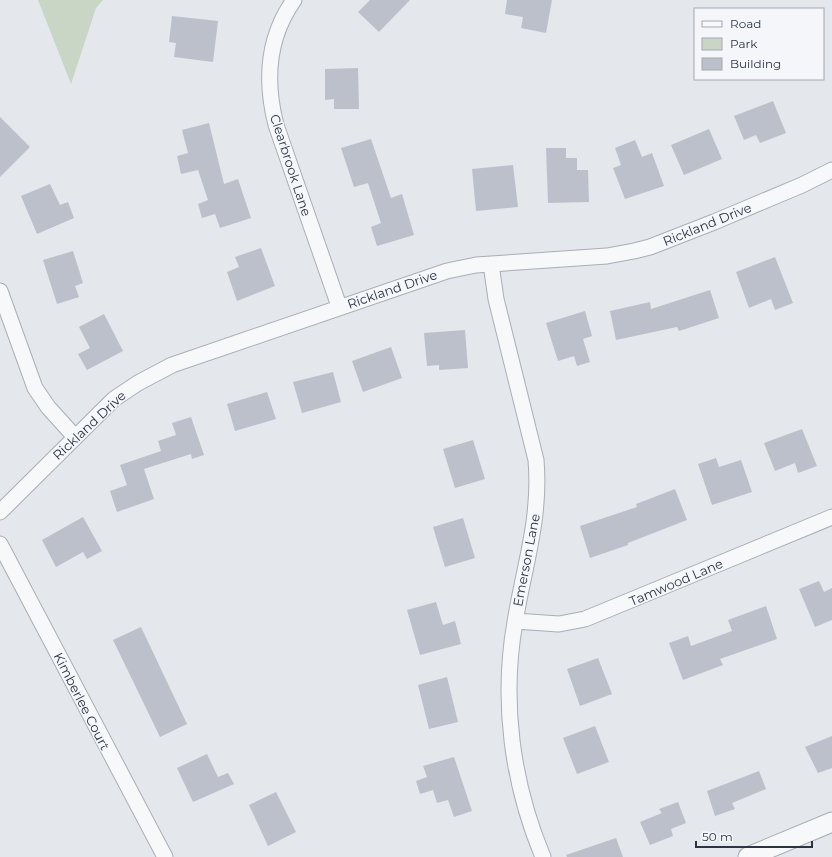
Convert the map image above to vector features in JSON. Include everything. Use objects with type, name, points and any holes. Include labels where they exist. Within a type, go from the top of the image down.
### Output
[{"type":"street","name":"Clearbrook Lane","points":[[294,0],[284,15],[272,47],[269,64],[270,95],[276,125],[339,306]]},
{"type":"street","name":"Rickland Drive","points":[[0,512],[114,399],[152,375],[182,362],[339,306],[439,273],[465,267],[491,264],[614,255],[645,248],[777,196],[832,170]]},
{"type":"street","name":"Emerson Lane","points":[[491,264],[496,299],[530,431],[537,472],[537,499],[534,526],[515,621],[509,676],[512,737],[520,788],[543,857]]},
{"type":"street","points":[[0,291],[35,388],[48,407],[75,437]]},
{"type":"street","name":"Tamwood Lane","points":[[515,621],[559,624],[585,619],[832,517]]},
{"type":"street","name":"Kimberlee Court","points":[[0,544],[165,857]]},
{"type":"street","points":[[748,857],[832,822]]},
{"type":"green space","points":[[38,0],[103,0],[96,8],[71,84]]},
{"type":"building","points":[[370,0],[410,0],[379,32],[358,12]]},
{"type":"building","points":[[507,0],[552,0],[546,33],[521,28],[523,17],[505,14]]},
{"type":"building","points":[[172,16],[218,21],[213,62],[174,57],[176,43],[169,42]]},
{"type":"building","points":[[358,68],[359,109],[334,109],[334,99],[325,100],[325,69]]},
{"type":"building","points":[[773,101],[786,133],[760,143],[756,135],[744,140],[734,116]]},
{"type":"building","points":[[0,117],[30,147],[0,177]]},
{"type":"building","points":[[209,123],[224,184],[238,179],[251,218],[220,228],[215,214],[202,218],[198,204],[208,200],[198,170],[181,174],[177,156],[188,153],[182,130]]},
{"type":"building","points":[[709,129],[722,159],[684,175],[671,145]]},
{"type":"building","points":[[371,139],[391,198],[402,194],[414,235],[377,246],[371,227],[381,223],[368,183],[354,187],[341,148]]},
{"type":"building","points":[[635,140],[642,157],[652,153],[664,186],[625,199],[613,168],[621,165],[615,148]]},
{"type":"building","points":[[546,148],[566,148],[566,158],[577,158],[577,170],[588,170],[589,202],[548,203]]},
{"type":"building","points":[[513,165],[518,207],[476,211],[472,169]]},
{"type":"building","points":[[50,184],[60,205],[68,202],[74,218],[37,234],[21,196]]},
{"type":"building","points":[[261,248],[275,286],[237,301],[227,272],[239,267],[235,257]]},
{"type":"building","points":[[73,251],[83,283],[75,286],[79,297],[57,304],[43,260]]},
{"type":"building","points":[[775,257],[793,303],[775,310],[771,299],[749,308],[736,272]]},
{"type":"building","points":[[710,290],[719,318],[679,331],[677,327],[616,340],[610,311],[650,302],[651,309]]},
{"type":"building","points":[[585,311],[592,336],[583,339],[590,362],[577,366],[574,356],[558,361],[546,323]]},
{"type":"building","points":[[104,314],[123,351],[87,370],[78,354],[90,348],[79,327]]},
{"type":"building","points":[[465,330],[468,368],[439,370],[439,365],[427,366],[424,333]]},
{"type":"building","points":[[391,347],[402,378],[363,392],[352,361]]},
{"type":"building","points":[[333,372],[341,402],[302,413],[293,382]]},
{"type":"building","points":[[267,392],[276,419],[235,431],[227,404]]},
{"type":"building","points":[[191,417],[204,455],[192,459],[191,454],[144,469],[154,499],[117,512],[110,491],[127,485],[120,465],[161,451],[158,441],[176,435],[172,423]]},
{"type":"building","points":[[802,429],[817,466],[798,473],[795,463],[775,471],[764,443]]},
{"type":"building","points":[[473,440],[485,479],[455,488],[443,449]]},
{"type":"building","points":[[716,458],[719,467],[741,460],[752,492],[712,505],[698,464]]},
{"type":"building","points":[[675,489],[687,520],[628,543],[628,545],[590,558],[580,526],[637,507],[636,504]]},
{"type":"building","points":[[83,517],[102,551],[87,559],[83,552],[56,567],[42,540]]},
{"type":"building","points":[[463,518],[475,558],[445,567],[433,527]]},
{"type":"building","points":[[819,581],[824,592],[832,588],[832,620],[815,627],[799,589]]},
{"type":"building","points":[[436,602],[443,625],[455,621],[461,644],[420,655],[407,610]]},
{"type":"building","points":[[766,606],[777,639],[720,659],[723,665],[683,680],[669,643],[688,636],[691,646],[732,631],[728,620]]},
{"type":"building","points":[[141,627],[187,724],[160,737],[113,640]]},
{"type":"building","points":[[598,658],[612,694],[580,706],[567,669]]},
{"type":"building","points":[[447,677],[458,722],[429,729],[418,685]]},
{"type":"building","points":[[595,726],[609,762],[577,774],[563,738]]},
{"type":"building","points":[[832,736],[832,768],[818,773],[805,747]]},
{"type":"building","points":[[207,754],[218,777],[228,773],[234,784],[193,802],[177,768]]},
{"type":"building","points":[[454,757],[472,811],[454,817],[448,800],[437,803],[433,790],[420,794],[416,781],[427,777],[423,766]]},
{"type":"building","points":[[759,771],[766,789],[732,803],[735,809],[715,816],[707,791]]},
{"type":"building","points":[[276,792],[296,832],[268,846],[249,805]]},
{"type":"building","points":[[678,802],[686,823],[671,829],[673,836],[650,845],[640,822],[662,813],[659,809]]},
{"type":"building","points":[[616,838],[623,857],[567,857],[566,855]]}]
